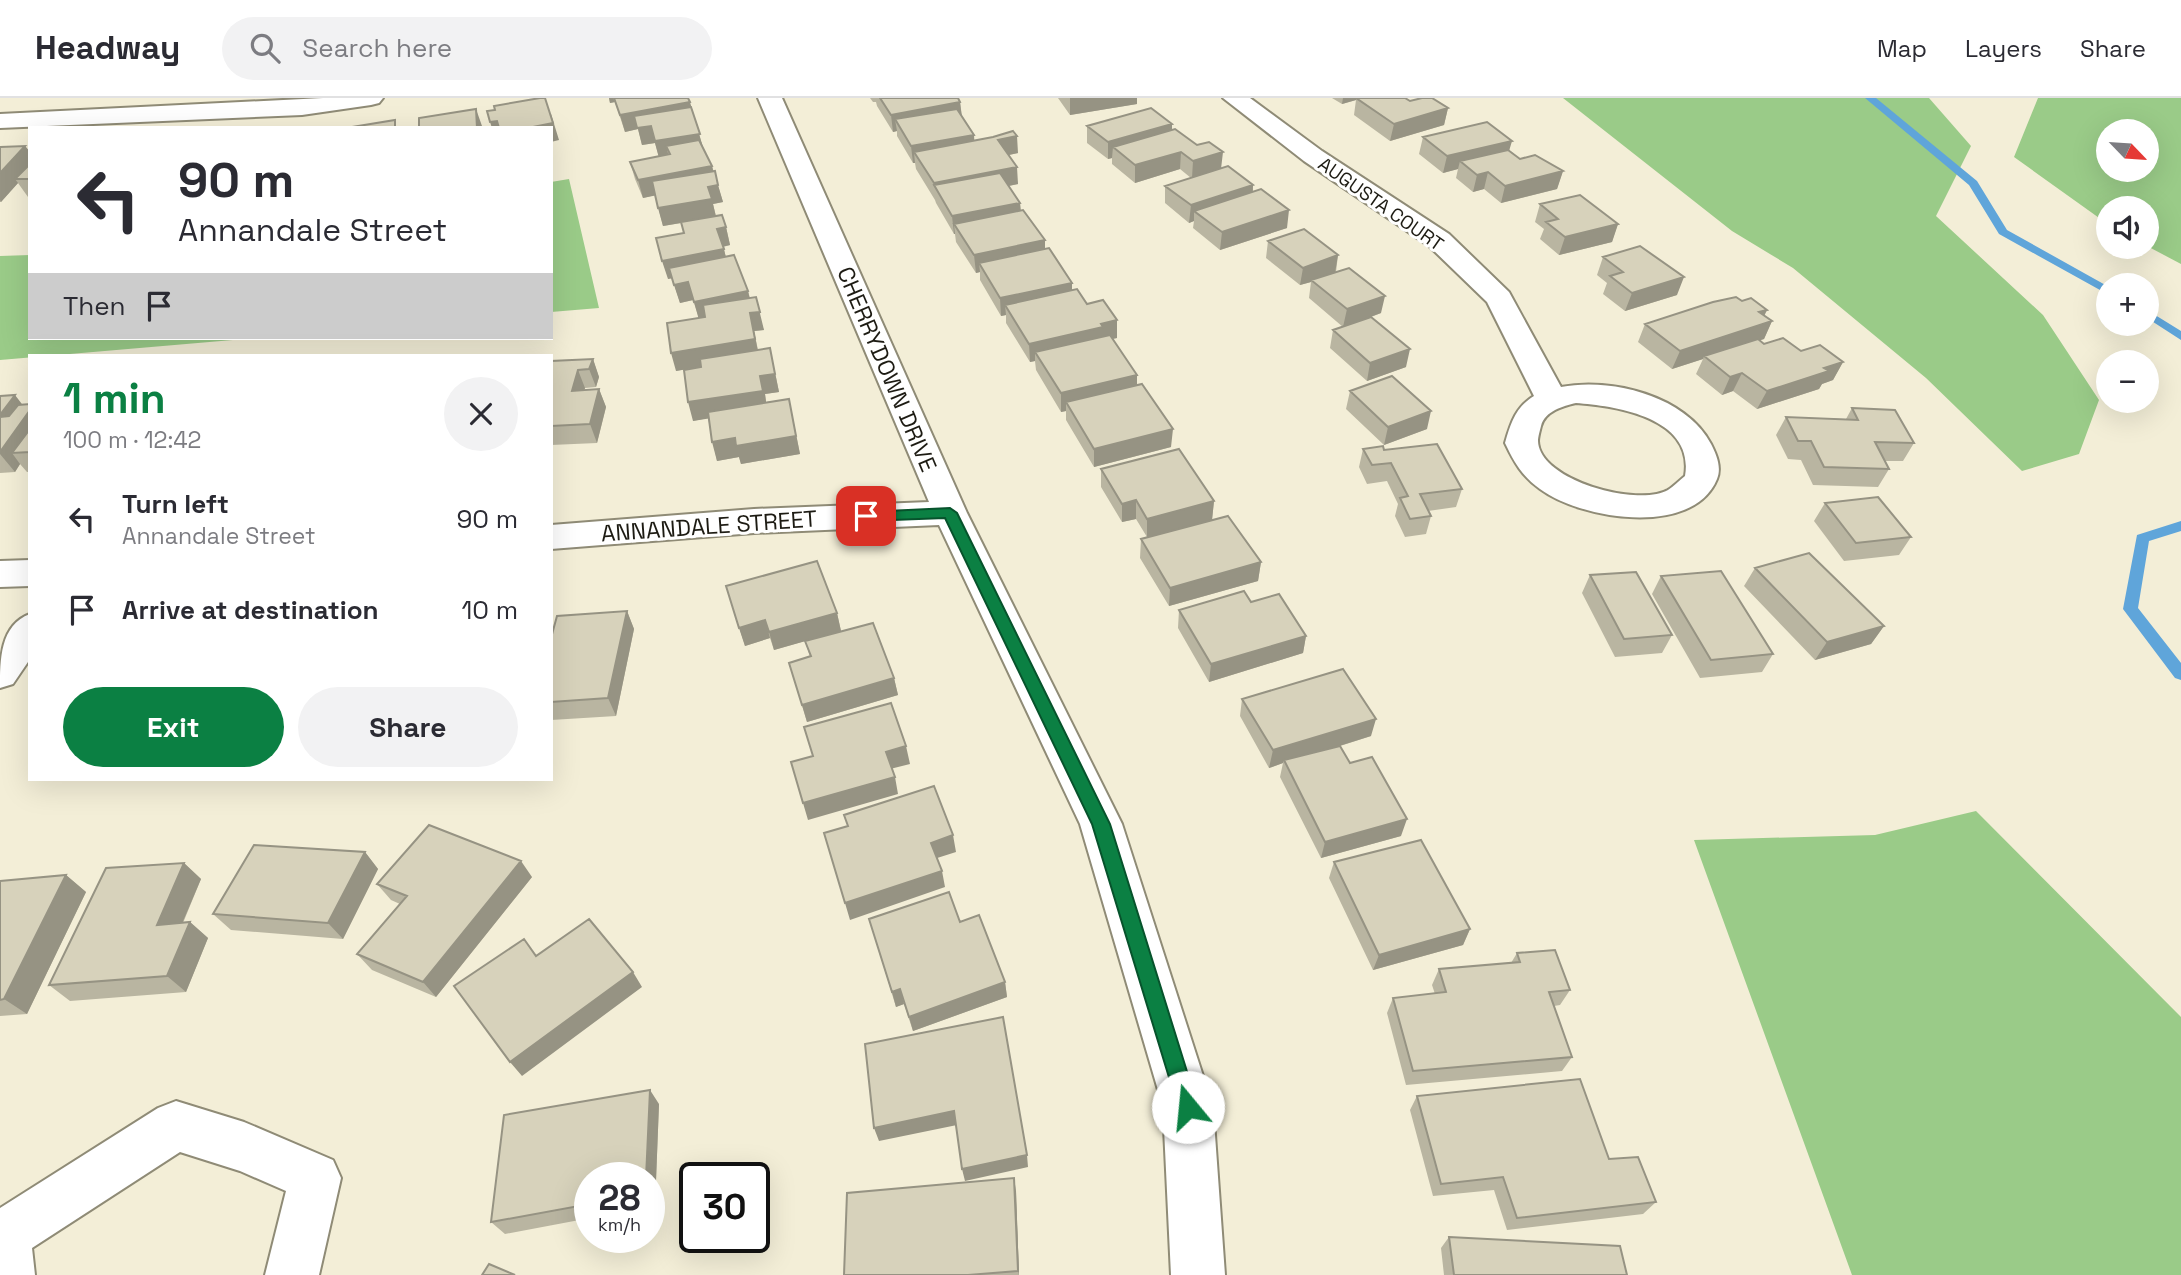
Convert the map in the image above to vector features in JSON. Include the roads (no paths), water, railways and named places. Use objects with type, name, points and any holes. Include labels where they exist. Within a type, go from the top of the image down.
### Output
[{"type":"street","points":[[0,121],[302,108],[371,98]]},
{"type":"street","name":"CHERRYDOWN DRIVE","points":[[770,98],[950,513],[1101,824],[1188,1107],[1198,1275]]},
{"type":"street","name":"AUGUSTA COURT","points":[[1235,98],[1313,156],[1439,240],[1499,298],[1551,398]]},
{"type":"street","points":[[1601,395],[1630,400],[1658,411],[1681,426],[1696,443],[1703,462],[1700,480],[1687,495],[1637,508],[1606,505],[1576,495],[1550,481],[1532,463],[1522,445],[1522,427],[1532,412],[1551,398],[1601,395]]},
{"type":"street","name":"ANNANDALE STREET","points":[[553,537],[754,521],[950,513]]},
{"type":"street","points":[[0,574],[28,573]]},
{"type":"street","points":[[0,674],[28,631]]},
{"type":"street","points":[[4,1250],[176,1126],[244,1147],[315,1178],[292,1275]]},
{"type":"waterway","points":[[1870,98],[1973,183],[2003,232],[2096,285]]},
{"type":"waterway","points":[[2159,321],[2181,336]]},
{"type":"waterway","points":[[2181,526],[2142,538],[2130,609],[2181,674]]}]
